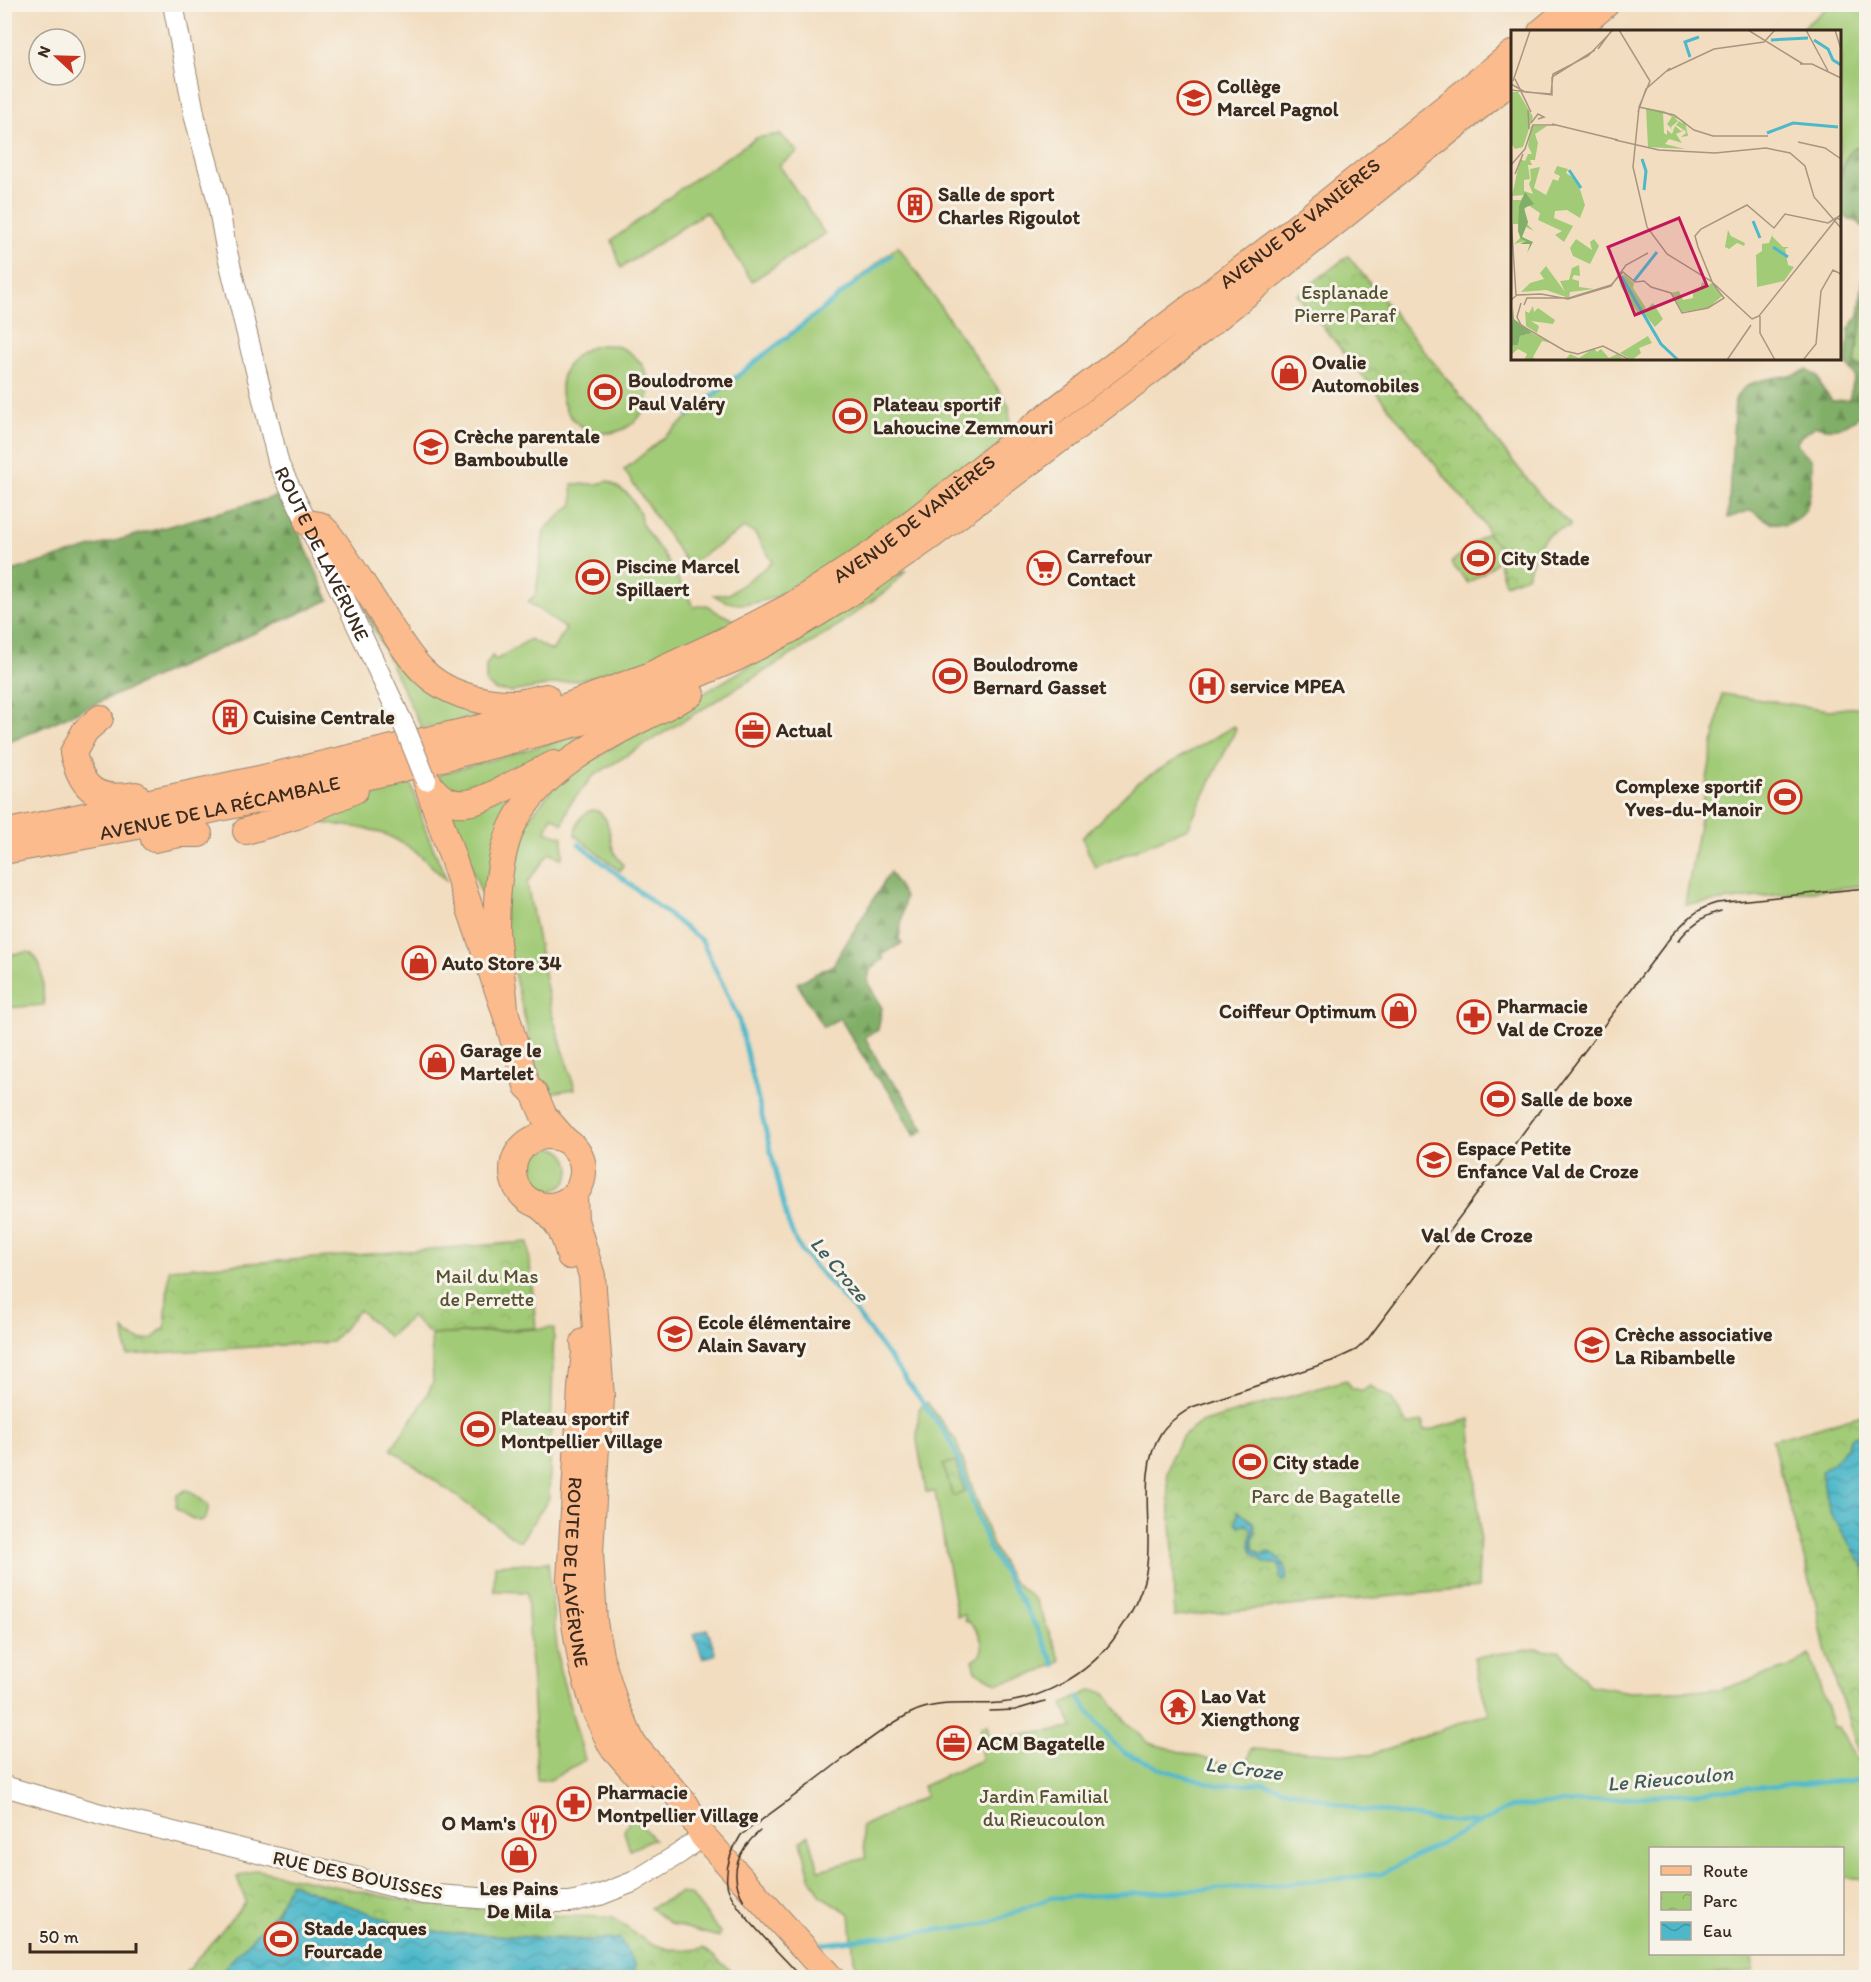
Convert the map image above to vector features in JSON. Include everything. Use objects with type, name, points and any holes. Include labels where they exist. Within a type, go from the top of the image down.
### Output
[{"type":"main road","points":[[1543,30],[1575,4]]},
{"type":"main road","points":[[1575,30],[1606,4]]},
{"type":"main road","name":"AVENUE DE VANIÈRES","points":[[423,753],[556,710],[646,676],[726,640],[791,606],[833,580],[875,552],[1039,422],[1288,234],[1511,55]]},
{"type":"main road","name":"AVENUE DE VANIÈRES","points":[[423,753],[586,721],[736,658],[790,630],[847,595],[931,536],[1156,367],[1511,81]]},
{"type":"main road","points":[[1055,442],[1056,430],[1060,423],[1156,345],[1205,296]]},
{"type":"main road","points":[[931,536],[939,523],[1029,444],[1035,437],[1039,422]]},
{"type":"main road","points":[[308,523],[320,525],[327,532],[421,670],[454,692],[471,698],[514,703],[646,676]]},
{"type":"main road","points":[[505,1011],[496,926],[502,858],[512,829],[523,808],[542,785],[578,756],[612,734],[718,679],[736,658]]},
{"type":"main road","points":[[100,718],[86,731],[73,753],[82,781],[92,790],[117,798],[168,789],[207,790]]},
{"type":"main road","points":[[423,753],[441,798],[457,803],[471,803],[490,797],[553,765],[578,756]]},
{"type":"main road","name":"AVENUE DE LA RÉCAMBALE","points":[[4,851],[31,848],[396,770],[423,753]]},
{"type":"main road","name":"AVENUE DE LA RÉCAMBALE","points":[[4,833],[207,790],[423,753]]},
{"type":"main road","name":"ROUTE DE LAVÉRUNE","points":[[423,753],[527,1086],[524,1100],[526,1130],[520,1149]]},
{"type":"main road","points":[[246,831],[296,816],[396,770]]},
{"type":"main road","points":[[31,848],[48,855],[86,853],[180,834],[199,834]]},
{"type":"main road","name":"ROUTE DE LAVÉRUNE","points":[[527,1086],[534,1093],[544,1116],[565,1140]]},
{"type":"main road","points":[[546,1136],[565,1140],[578,1153],[582,1162],[583,1173],[574,1195],[557,1205],[547,1206],[528,1200],[515,1184],[513,1166],[520,1149],[536,1138],[546,1136]]},
{"type":"main road","name":"ROUTE DE LAVÉRUNE","points":[[574,1195],[575,1220],[592,1276],[601,1397],[590,1553],[594,1622],[600,1656],[615,1704],[633,1744],[686,1805],[703,1836]]},
{"type":"main road","name":"ROUTE DE LAVÉRUNE","points":[[537,1204],[551,1215],[562,1232],[578,1282],[585,1352],[570,1580],[582,1665],[595,1710],[611,1745],[636,1774],[685,1823],[703,1836],[831,1977]]},
{"type":"street","name":"ROUTE DE LAVÉRUNE","points":[[173,4],[195,118],[217,198],[226,248],[279,465],[423,753]]},
{"type":"street","name":"RUE DES BOUISSES","points":[[4,1786],[101,1814],[434,1895],[532,1902],[580,1900],[633,1882],[703,1836]]},
{"type":"green space","points":[[1830,5],[1866,5],[1866,171],[1841,173],[1841,30],[1800,30]]},
{"type":"green space","points":[[780,134],[798,152],[779,165],[825,234],[752,281],[706,212],[621,268],[612,240],[691,181],[756,138]]},
{"type":"green space","points":[[1866,142],[1866,230],[1859,223],[1841,214],[1841,172],[1849,154]]},
{"type":"green space","name":"Plateau sportif Lahoucine Zemmouri","points":[[898,246],[1009,405],[1010,427],[1000,444],[897,521],[775,597],[744,604],[721,599],[714,595],[729,594],[773,562],[754,532],[744,528],[688,565],[624,470]]},
{"type":"green space","points":[[1866,253],[1866,290],[1855,364],[1866,368],[1866,411],[1838,428],[1816,426],[1801,436],[1796,444],[1812,460],[1812,472],[1809,501],[1798,518],[1785,525],[1770,522],[1751,510],[1728,518],[1735,400],[1740,391],[1757,382],[1807,370],[1817,376],[1822,388],[1832,401],[1849,400],[1855,376],[1846,363],[1849,329],[1859,315]]},
{"type":"green space","name":"Esplanade Pierre Paraf","points":[[1348,256],[1544,500],[1570,524],[1569,528],[1552,532],[1540,544],[1527,576],[1505,584],[1499,564],[1505,553],[1297,295]]},
{"type":"green space","points":[[1866,290],[1866,368],[1855,364]]},
{"type":"green space","name":"Boulodrome Paul Valéry","points":[[605,345],[630,352],[642,364],[649,389],[642,414],[630,426],[605,433],[580,426],[568,414],[561,389],[568,364],[580,352]]},
{"type":"green space","points":[[608,481],[628,494],[640,513],[641,523],[667,560],[694,607],[707,605],[736,621],[664,657],[594,677],[512,692],[495,690],[486,683],[486,665],[492,656],[496,660],[530,639],[552,651],[566,629],[528,602],[536,594],[544,530],[573,504],[572,484],[597,484]]},
{"type":"green space","points":[[282,495],[329,600],[5,744],[5,573]]},
{"type":"green space","name":"City Stade","points":[[1487,533],[1505,553],[1489,569],[1468,583],[1451,563]]},
{"type":"green space","points":[[907,570],[887,590],[827,633],[593,776],[569,805],[563,824],[552,816],[546,831],[563,837],[563,854],[561,859],[550,852],[527,883],[551,1011],[575,1089],[549,1093],[542,1090],[508,948],[504,909],[517,833],[561,778],[738,673],[878,583]]},
{"type":"green space","points":[[364,608],[408,677],[450,702],[498,712],[422,729]]},
{"type":"green space","name":"Complexe sportif Yves-du-Manoir","points":[[1722,694],[1829,710],[1866,706],[1866,885],[1685,905]]},
{"type":"green space","points":[[611,726],[568,752],[474,794],[451,792],[437,775]]},
{"type":"green space","points":[[1234,726],[1236,729],[1188,828],[1095,867],[1082,838],[1138,782]]},
{"type":"green space","points":[[410,780],[426,831],[447,881],[414,851],[386,835],[367,829],[310,820],[399,781]]},
{"type":"green space","points":[[517,791],[489,914],[451,812]]},
{"type":"green space","points":[[592,810],[598,811],[606,819],[614,851],[623,865],[620,871],[575,835],[580,819]]},
{"type":"green space","points":[[890,872],[905,897],[899,939],[902,943],[882,955],[884,959],[871,970],[868,976],[870,987],[882,1008],[878,1030],[865,1037],[885,1074],[900,1089],[924,1130],[914,1136],[890,1092],[875,1076],[840,1018],[823,1027],[797,983],[833,965]]},
{"type":"green space","points":[[28,952],[38,961],[40,967],[44,1005],[5,1008],[5,955]]},
{"type":"green space","points":[[548,1147],[564,1153],[570,1169],[564,1185],[548,1191],[532,1185],[526,1169],[532,1153]]},
{"type":"green space","name":"Mail du Mas de Perrette","points":[[528,1242],[536,1328],[431,1335],[411,1317],[389,1337],[359,1310],[332,1342],[127,1355],[124,1330],[134,1338],[144,1340],[152,1339],[161,1330],[165,1330],[169,1269]]},
{"type":"green space","name":"Plateau sportif Montpellier Village","points":[[554,1328],[549,1498],[520,1542],[391,1449],[419,1409],[433,1383],[431,1335]]},
{"type":"green space","name":"Parc de Bagatelle","points":[[1346,1380],[1352,1388],[1363,1391],[1370,1386],[1392,1399],[1407,1425],[1422,1422],[1425,1431],[1470,1419],[1480,1527],[1478,1588],[1174,1617],[1173,1549],[1167,1473],[1172,1455],[1182,1437],[1200,1423]]},
{"type":"green space","points":[[927,1402],[956,1441],[993,1546],[1011,1579],[1036,1601],[1061,1661],[1032,1675],[997,1683],[976,1671],[973,1660],[981,1651],[981,1639],[975,1628],[965,1620],[965,1615],[957,1616],[935,1492],[926,1492],[917,1440],[919,1409]]},
{"type":"green space","points":[[1866,1414],[1866,1758],[1858,1751],[1824,1645],[1816,1603],[1772,1440]]},
{"type":"green space","points":[[955,1461],[965,1492],[953,1496],[943,1465]]},
{"type":"green space","points":[[186,1490],[208,1505],[205,1519],[196,1520],[176,1508],[177,1495]]},
{"type":"green space","points":[[548,1562],[559,1667],[585,1760],[550,1780],[537,1780],[527,1592],[494,1591],[495,1565]]},
{"type":"green space","name":"Jardin Familial du Rieucoulon","points":[[1535,1649],[1560,1651],[1589,1685],[1629,1692],[1720,1690],[1789,1667],[1810,1655],[1833,1727],[1838,1727],[1858,1762],[1866,1765],[1866,1879],[1844,1877],[1844,1847],[1649,1847],[1649,1955],[1753,1955],[1754,1971],[1673,1978],[864,1978],[854,1960],[850,1914],[821,1896],[810,1877],[801,1841],[809,1835],[819,1870],[866,1858],[861,1827],[926,1796],[923,1786],[981,1760],[981,1726],[987,1724],[990,1739],[1073,1728],[1063,1704],[1092,1690],[1105,1693],[1125,1721],[1149,1743],[1225,1764],[1247,1762],[1251,1749],[1370,1755],[1489,1713],[1474,1657]]},
{"type":"green space","points":[[632,1816],[654,1839],[630,1850],[624,1831]]},
{"type":"green space","points":[[257,1870],[412,1902],[564,1916],[611,1917],[649,1943],[669,1949],[704,1948],[731,1971],[713,1978],[181,1978],[246,1902],[237,1877]]},
{"type":"green space","points":[[681,1893],[692,1896],[720,1933],[719,1937],[671,1924],[650,1908]]},
{"type":"water","points":[[1866,1434],[1866,1570],[1830,1512],[1821,1472],[1838,1458],[1851,1438]]},
{"type":"water","points":[[1236,1510],[1253,1522],[1255,1533],[1253,1548],[1261,1555],[1268,1552],[1280,1559],[1284,1566],[1286,1580],[1279,1578],[1281,1571],[1278,1564],[1266,1563],[1252,1552],[1250,1546],[1252,1529],[1246,1525],[1239,1526],[1236,1522],[1238,1514]]},
{"type":"water","points":[[707,1629],[716,1654],[703,1659],[694,1634]]},
{"type":"water","points":[[290,1883],[411,1929],[588,1940],[620,1939],[635,1965],[634,1977],[216,1977],[277,1911]]},
{"type":"waterway","points":[[688,415],[891,255]]},
{"type":"waterway","name":"Le Croze","points":[[579,844],[702,941],[738,1017],[788,1223],[797,1244],[854,1310],[946,1434],[954,1449],[989,1548],[1028,1612],[1055,1665]]},
{"type":"waterway","name":"Le Croze","points":[[1078,1697],[1113,1743],[1127,1754],[1167,1771],[1217,1785],[1262,1783],[1362,1810],[1476,1823]]},
{"type":"waterway","name":"Le Rieucoulon","points":[[822,1944],[985,1924],[1050,1898],[1267,1886],[1381,1874],[1511,1807],[1866,1779]]},
{"type":"waterway","points":[[630,1976],[654,1975]]},
{"type":"tram line","points":[[802,1978],[759,1932],[730,1894],[727,1884],[728,1865],[741,1835],[874,1736],[911,1713],[932,1706],[1016,1701],[1048,1691],[1090,1664],[1119,1632],[1141,1591],[1148,1555],[1149,1465],[1154,1448],[1167,1425],[1192,1407],[1332,1361],[1356,1350],[1367,1340],[1672,935],[1692,915],[1717,903],[1866,888]]},
{"type":"tram line","points":[[1678,941],[1697,922],[1721,911]]},
{"type":"tram line","points":[[990,1711],[1015,1710],[1045,1701]]},
{"type":"tram line","points":[[744,1901],[737,1881],[737,1863],[746,1846],[760,1831]]},
{"type":"place","name":"Collège Marcel Pagnol","points":[[1194,98]]},
{"type":"place","name":"Salle de sport Charles Rigoulot","points":[[915,205]]},
{"type":"place","name":"Ovalie Automobiles","points":[[1289,373]]},
{"type":"place","name":"Boulodrome Paul Valéry","points":[[605,392]]},
{"type":"place","name":"Plateau sportif Lahoucine Zemmouri","points":[[850,416]]},
{"type":"place","name":"Crèche parentale Bamboubulle","points":[[431,447]]},
{"type":"place","name":"City Stade","points":[[1478,558]]},
{"type":"place","name":"Carrefour Contact","points":[[1044,568]]},
{"type":"place","name":"Piscine Marcel Spillaert","points":[[593,577]]},
{"type":"place","name":"Boulodrome Bernard Gasset","points":[[950,676]]},
{"type":"place","name":"service MPEA","points":[[1207,686]]},
{"type":"place","name":"Cuisine Centrale","points":[[230,717]]},
{"type":"place","name":"Actual","points":[[753,730]]},
{"type":"place","name":"Complexe sportif Yves-du-Manoir","points":[[1785,797]]},
{"type":"place","name":"Auto Store 34","points":[[419,963]]},
{"type":"place","name":"Coiffeur Optimum","points":[[1399,1011]]},
{"type":"place","name":"Pharmacie Val de Croze","points":[[1474,1017]]},
{"type":"place","name":"Garage le Martelet","points":[[437,1062]]},
{"type":"place","name":"Salle de boxe","points":[[1498,1099]]},
{"type":"place","name":"Espace Petite Enfance Val de Croze","points":[[1434,1160]]},
{"type":"place","name":"Ecole élémentaire Alain Savary","points":[[675,1334]]},
{"type":"place","name":"Crèche associative La Ribambelle","points":[[1592,1345]]},
{"type":"place","name":"Plateau sportif Montpellier Village","points":[[478,1429]]},
{"type":"place","name":"City stade","points":[[1250,1462]]},
{"type":"place","name":"Lao Vat Xiengthong","points":[[1178,1707]]},
{"type":"place","name":"ACM Bagatelle","points":[[954,1743]]},
{"type":"place","name":"Pharmacie Montpellier Village","points":[[574,1804]]},
{"type":"place","name":"O Mam's","points":[[539,1823]]},
{"type":"place","name":"Les Pains De Mila","points":[[519,1855]]},
{"type":"place","name":"Stade Jacques Fourcade","points":[[281,1939]]},
{"type":"district","name":"Val de Croze","points":[[1477,1234]]}]
